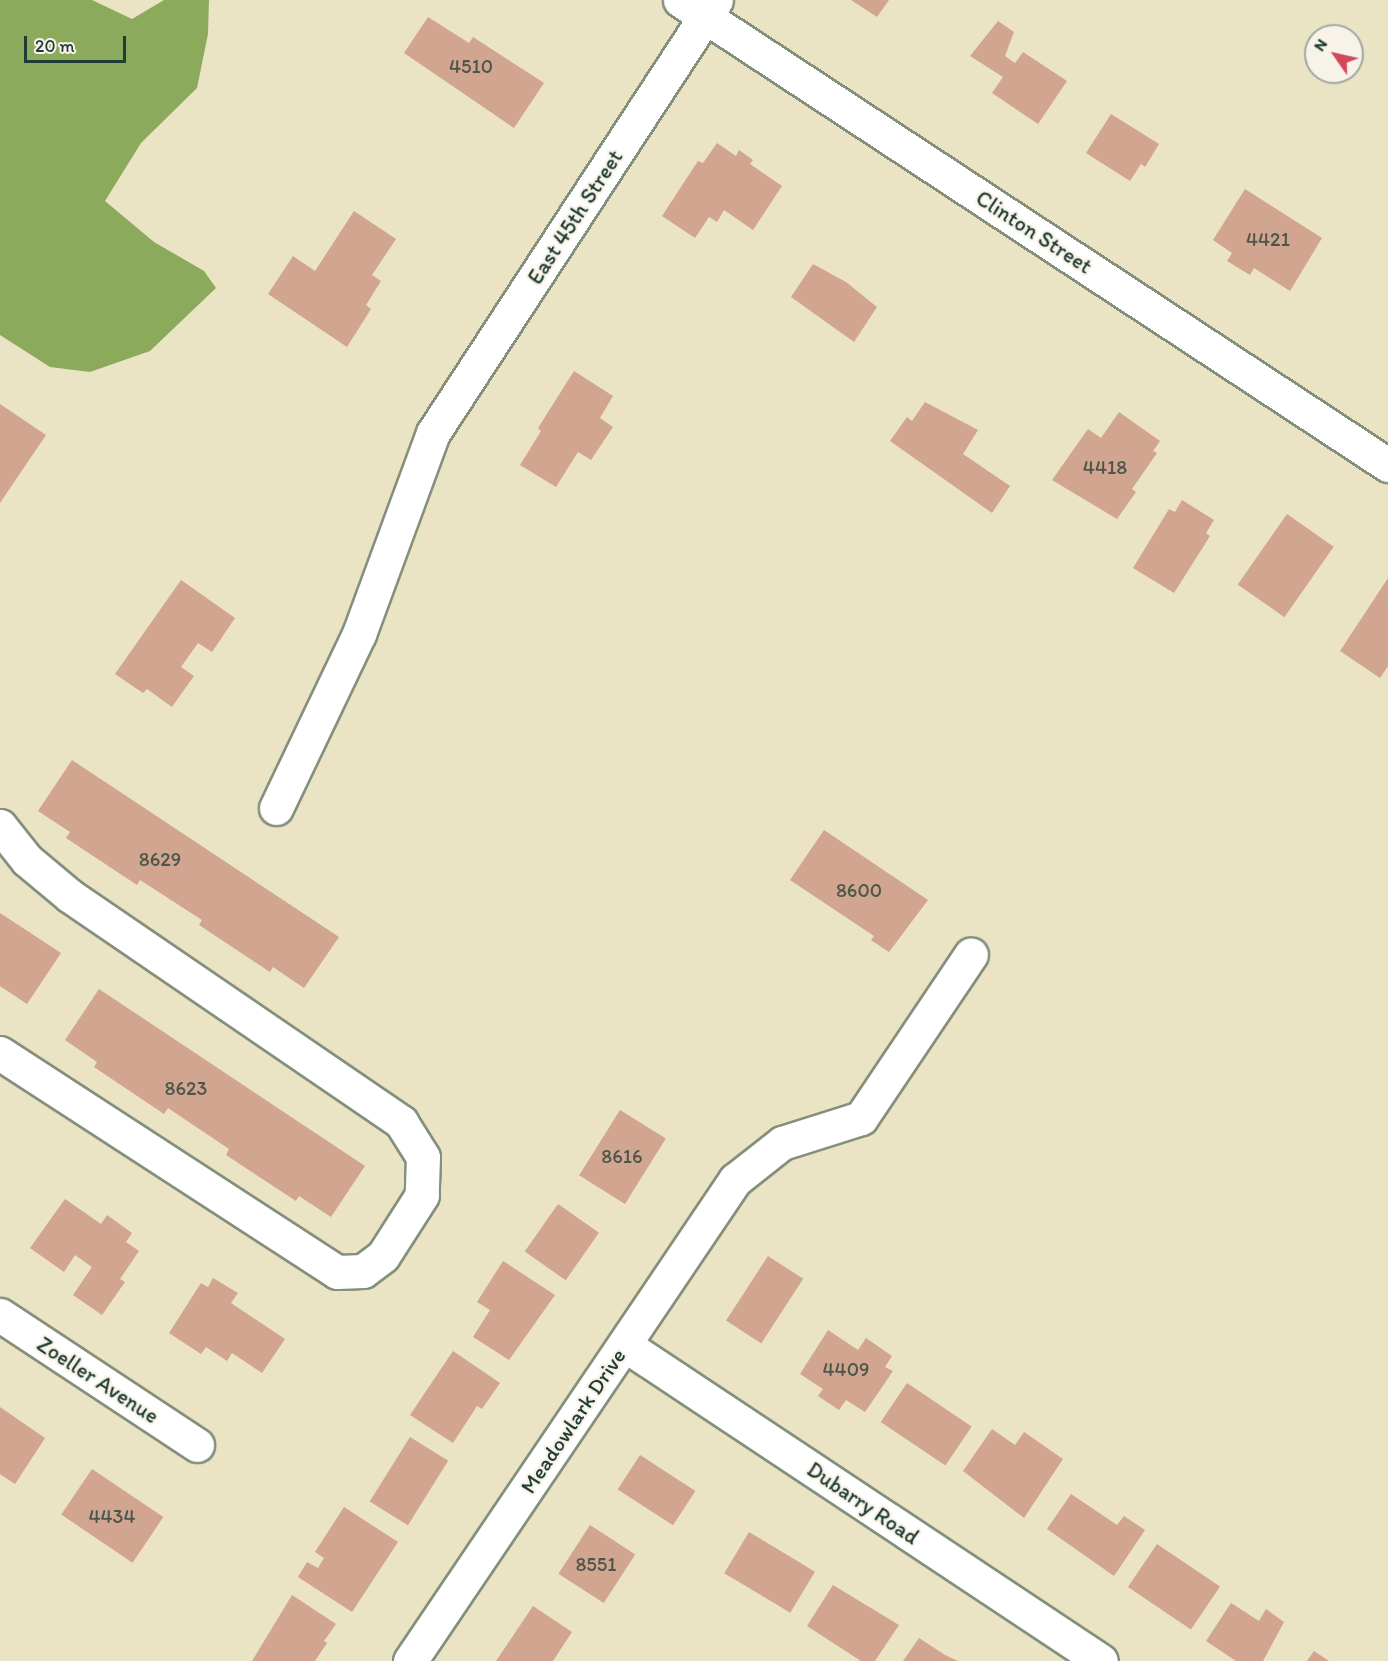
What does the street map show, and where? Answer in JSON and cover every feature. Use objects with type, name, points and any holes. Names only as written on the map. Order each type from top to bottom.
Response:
[{"type":"street","name":"East 45th Street","points":[[276,808],[359,634],[433,433],[700,6]]},
{"type":"street","name":"Clinton Street","points":[[700,6],[1388,465]]},
{"type":"street","points":[[0,826],[27,860],[70,896],[401,1122],[423,1157],[422,1195],[383,1256],[363,1271],[337,1272],[0,1053]]},
{"type":"street","name":"Meadowlark Drive","points":[[410,1661],[735,1180],[782,1143],[861,1118],[971,954]]},
{"type":"street","name":"Zoeller Avenue","points":[[0,1315],[197,1445]]},
{"type":"street","name":"Dubarry Road","points":[[625,1345],[1101,1661]]},
{"type":"green space","points":[[0,0],[92,0],[132,19],[164,0],[209,0],[208,34],[197,88],[141,143],[105,201],[154,242],[204,271],[216,288],[150,351],[90,372],[50,367],[0,335]]},
{"type":"building","points":[[851,0],[889,0],[877,17]]},
{"type":"building","points":[[428,17],[469,43],[473,37],[544,83],[514,128],[404,53]]},
{"type":"building","points":[[998,21],[1014,32],[1005,56],[1015,63],[1023,52],[1067,81],[1038,124],[992,93],[1003,77],[970,56]]},
{"type":"building","points":[[1111,114],[1159,144],[1145,167],[1141,164],[1130,181],[1086,153]]},
{"type":"building","points":[[717,143],[736,156],[739,150],[753,160],[750,164],[782,186],[753,230],[724,210],[717,222],[709,217],[695,238],[662,216],[698,161],[703,163]]},
{"type":"building","points":[[1245,189],[1322,238],[1290,291],[1254,268],[1250,275],[1227,261],[1232,253],[1213,240]]},
{"type":"building","points":[[354,211],[396,239],[372,275],[381,281],[366,305],[371,309],[347,347],[268,294],[293,256],[315,271]]},
{"type":"building","points":[[813,264],[846,282],[877,307],[854,342],[791,297]]},
{"type":"building","points":[[574,371],[613,396],[600,418],[613,427],[591,460],[578,452],[556,487],[520,465],[541,431],[538,428]]},
{"type":"building","points":[[925,402],[978,430],[963,454],[1010,486],[992,513],[890,441],[907,417],[912,421]]},
{"type":"building","points":[[0,404],[46,435],[0,503]]},
{"type":"building","points":[[1119,412],[1160,441],[1153,451],[1157,453],[1132,489],[1136,492],[1117,519],[1052,480],[1088,429],[1101,438]]},
{"type":"building","points":[[1182,500],[1214,520],[1206,533],[1210,536],[1174,593],[1133,568],[1169,509],[1175,512]]},
{"type":"building","points":[[1287,514],[1334,547],[1284,617],[1238,584]]},
{"type":"building","points":[[1388,578],[1388,666],[1380,678],[1340,651]]},
{"type":"building","points":[[181,580],[235,618],[212,652],[198,643],[181,667],[194,676],[172,707],[147,689],[143,693],[115,674]]},
{"type":"building","points":[[72,760],[339,937],[304,988],[273,967],[270,972],[199,925],[202,920],[140,880],[137,885],[66,838],[70,832],[38,811]]},
{"type":"building","points":[[824,830],[928,900],[889,952],[871,940],[874,936],[790,880]]},
{"type":"building","points":[[0,913],[61,953],[27,1004],[0,986]]},
{"type":"building","points":[[99,989],[365,1166],[331,1217],[299,1196],[296,1201],[226,1155],[229,1149],[168,1108],[164,1114],[94,1067],[97,1062],[65,1040]]},
{"type":"building","points":[[620,1110],[666,1139],[625,1204],[579,1175]]},
{"type":"building","points":[[65,1199],[101,1224],[107,1215],[132,1233],[126,1242],[139,1251],[120,1279],[125,1282],[102,1315],[73,1295],[92,1267],[75,1255],[64,1272],[30,1248]]},
{"type":"building","points":[[558,1204],[599,1233],[566,1280],[525,1252]]},
{"type":"building","points":[[768,1256],[803,1279],[761,1343],[726,1321]]},
{"type":"building","points":[[503,1261],[555,1295],[509,1360],[473,1337],[490,1310],[477,1302]]},
{"type":"building","points":[[213,1278],[238,1293],[231,1303],[285,1339],[262,1373],[232,1353],[227,1361],[206,1347],[201,1354],[169,1333],[201,1283],[208,1287]]},
{"type":"building","points":[[828,1330],[858,1350],[866,1338],[892,1356],[885,1367],[893,1371],[865,1412],[846,1400],[839,1410],[818,1396],[823,1389],[800,1374]]},
{"type":"building","points":[[453,1351],[500,1383],[482,1409],[477,1406],[453,1443],[410,1415]]},
{"type":"building","points":[[907,1383],[972,1427],[945,1466],[881,1422]]},
{"type":"building","points":[[0,1407],[45,1438],[15,1484],[0,1474]]},
{"type":"building","points":[[992,1429],[1015,1445],[1024,1432],[1063,1459],[1024,1518],[963,1471]]},
{"type":"building","points":[[410,1437],[448,1461],[408,1525],[370,1501]]},
{"type":"building","points":[[640,1455],[695,1491],[673,1525],[618,1489]]},
{"type":"building","points":[[92,1469],[163,1517],[133,1563],[61,1515]]},
{"type":"building","points":[[1071,1494],[1117,1525],[1124,1516],[1145,1530],[1114,1576],[1047,1529]]},
{"type":"building","points":[[344,1507],[398,1542],[352,1612],[298,1577],[307,1562],[318,1568],[324,1558],[315,1552]]},
{"type":"building","points":[[590,1525],[635,1554],[604,1603],[558,1574]]},
{"type":"building","points":[[749,1532],[815,1572],[790,1613],[724,1573]]},
{"type":"building","points":[[1157,1544],[1220,1586],[1191,1630],[1128,1587]]},
{"type":"building","points":[[833,1585],[899,1625],[875,1661],[861,1661],[807,1626]]},
{"type":"building","points":[[292,1595],[336,1624],[324,1641],[327,1643],[315,1661],[252,1661]]},
{"type":"building","points":[[1231,1603],[1259,1621],[1266,1609],[1284,1622],[1263,1661],[1236,1661],[1206,1641]]},
{"type":"building","points":[[533,1606],[572,1632],[553,1661],[496,1661]]},
{"type":"building","points":[[919,1638],[945,1655],[958,1661],[903,1661]]},
{"type":"building","points":[[1314,1651],[1329,1661],[1307,1661]]}]
